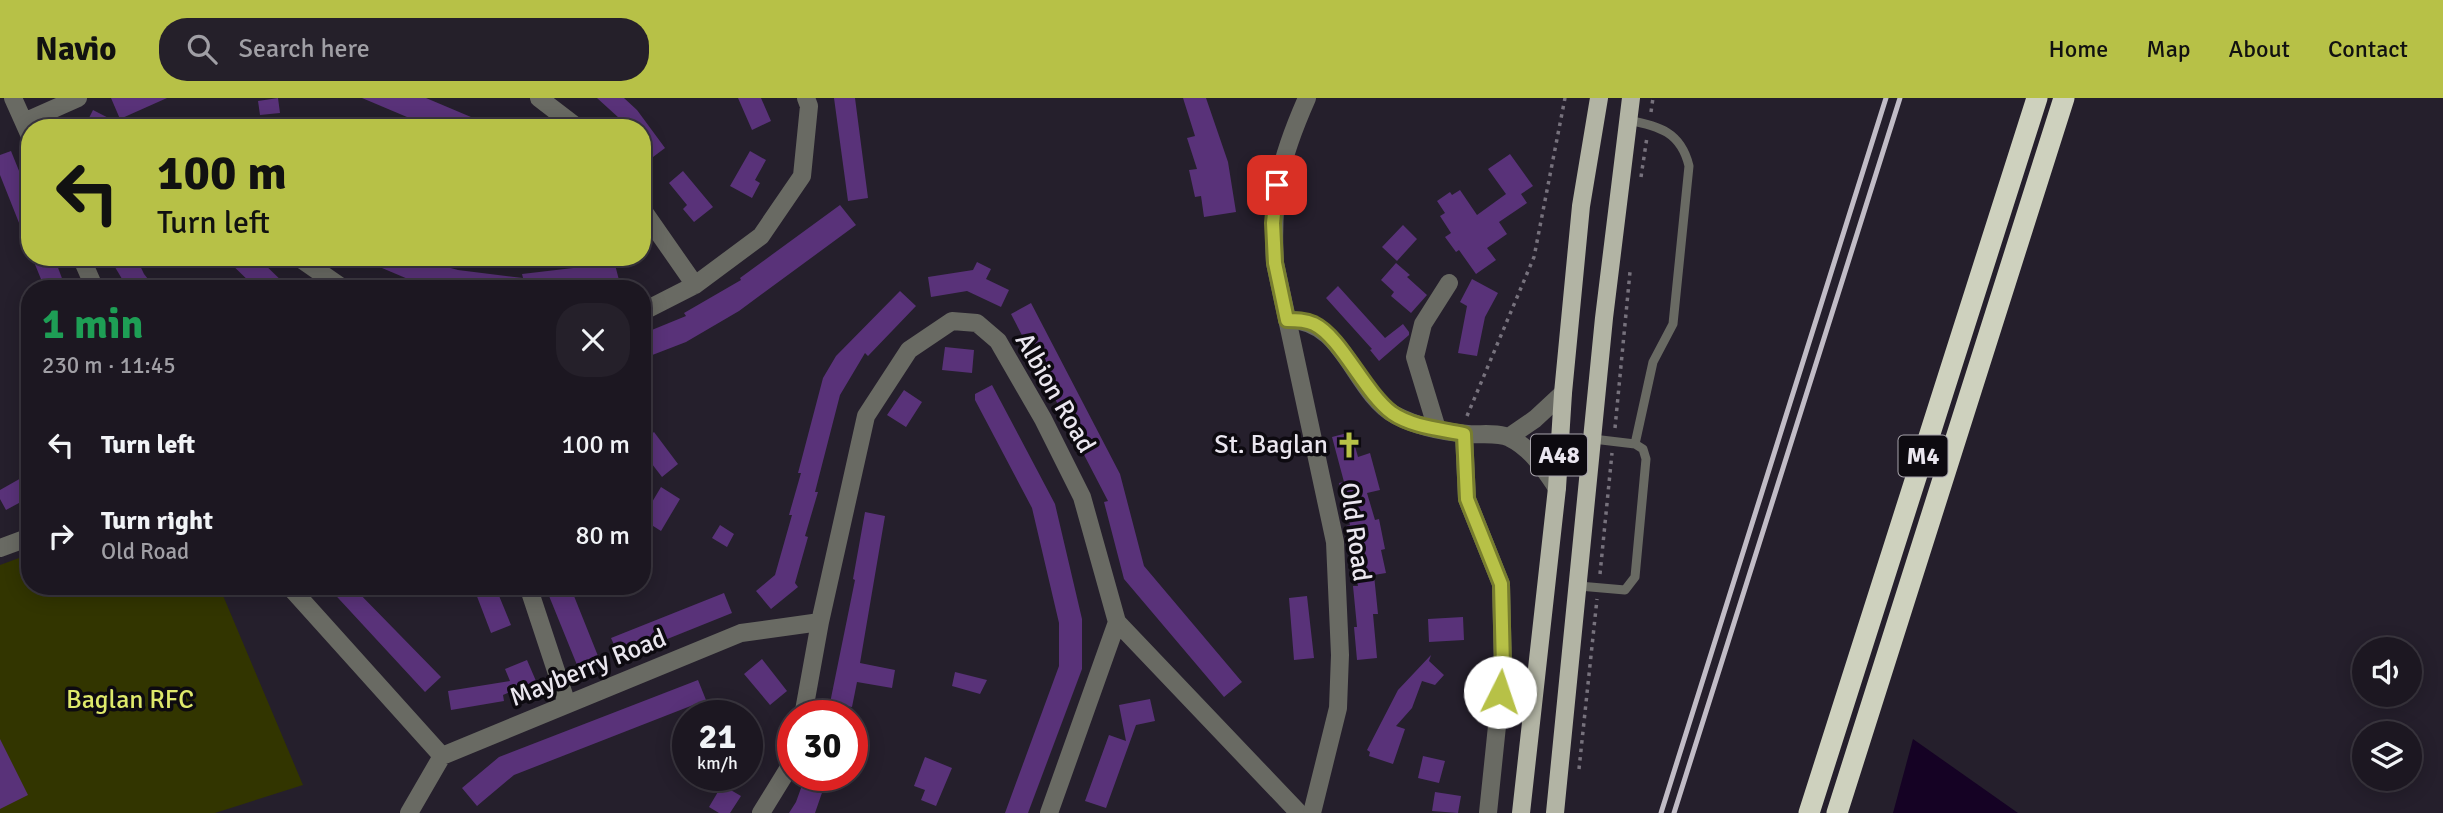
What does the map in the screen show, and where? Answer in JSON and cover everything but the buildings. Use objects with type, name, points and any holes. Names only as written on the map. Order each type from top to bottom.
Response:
[{"type":"highway","name":"M4","points":[[1809,813],[2037,98]]},
{"type":"highway","name":"M4","points":[[1837,813],[2064,98]]},
{"type":"main road","name":"A48","points":[[1521,813],[1557,488],[1581,206],[1600,98]]},
{"type":"main road","name":"A48","points":[[1555,813],[1604,318],[1631,98]]},
{"type":"street","points":[[13,98],[22,119]]},
{"type":"street","points":[[43,119],[78,98]]},
{"type":"street","points":[[539,98],[566,119]]},
{"type":"street","points":[[651,307],[695,285],[761,236],[802,176],[809,106],[806,98]]},
{"type":"street","name":"Old Road","points":[[1307,98],[1289,138],[1277,185],[1273,223],[1275,263],[1335,542],[1340,655],[1338,708],[1312,813]]},
{"type":"street","points":[[651,222],[695,285]]},
{"type":"street","points":[[311,266],[331,280]]},
{"type":"street","points":[[1437,429],[1415,357],[1423,324],[1449,283]]},
{"type":"street","points":[[1287,320],[1315,324],[1332,339],[1376,398],[1393,414],[1437,429],[1509,437],[1539,462],[1557,488]]},
{"type":"street","name":"Albion Road","points":[[806,700],[820,622],[866,416],[909,350],[952,321],[976,323],[998,341],[1043,419],[1082,497],[1117,622]]},
{"type":"street","points":[[1509,437],[1535,419],[1563,393]]},
{"type":"street","points":[[1464,434],[1467,499],[1501,584],[1503,668],[1488,813]]},
{"type":"street","points":[[0,548],[21,540]]},
{"type":"street","points":[[297,595],[442,756],[409,813]]},
{"type":"street","points":[[531,595],[567,704]]},
{"type":"street","name":"Mayberry Road","points":[[442,756],[741,633],[820,622]]},
{"type":"street","points":[[1049,813],[1117,622],[1299,813]]},
{"type":"street","points":[[761,813],[777,787]]},
{"type":"lane","points":[[1628,120],[1665,130],[1677,141],[1689,166],[1673,324],[1653,362],[1636,444]]},
{"type":"lane","points":[[1578,586],[1625,590],[1635,577],[1646,459],[1643,449],[1636,444],[1593,439]]},
{"type":"path","points":[[1464,434],[1465,420],[1534,257],[1565,98]]},
{"type":"green space","name":"Baglan RFC","points":[[21,557],[21,595],[223,595],[303,785],[215,813],[0,813],[0,565]]},
{"type":"shaded area","points":[[1913,739],[2018,813],[1893,813]]},
{"type":"railway","points":[[1661,813],[1886,98]]},
{"type":"railway","points":[[1674,813],[1900,98]]},
{"type":"place","name":"St. Baglan","points":[[1349,445]]},
{"type":"route","points":[[1277,185],[1273,223],[1275,263],[1287,320],[1315,324],[1332,339],[1376,398],[1393,414],[1414,423],[1464,434],[1467,499],[1501,584],[1503,668],[1500,692]]}]
